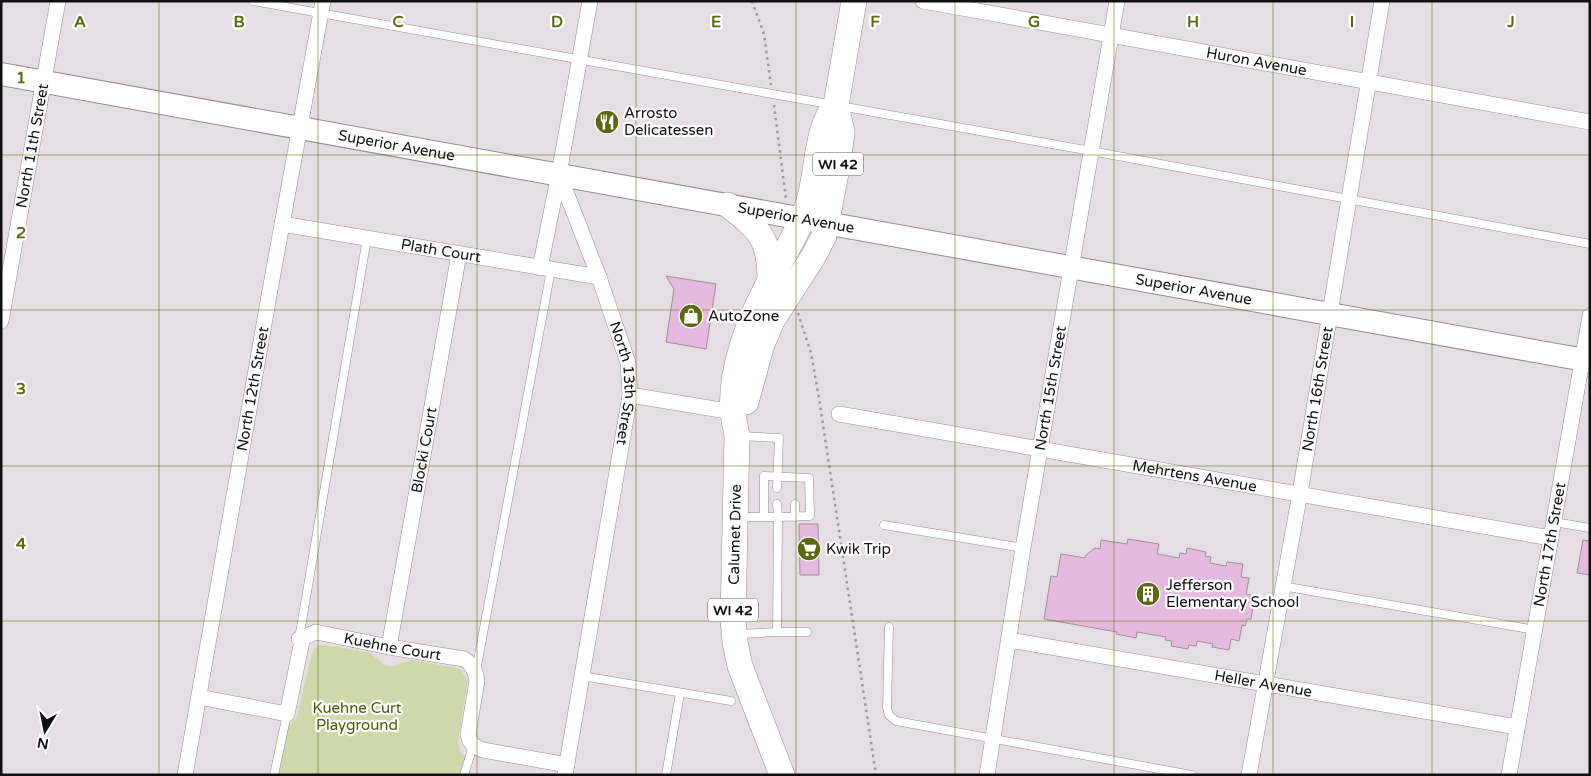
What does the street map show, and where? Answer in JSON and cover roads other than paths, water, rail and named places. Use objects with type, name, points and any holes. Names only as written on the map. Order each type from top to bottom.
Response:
[{"type":"main road","name":"WI 42","points":[[735,424],[762,344],[773,319],[813,257],[824,236],[842,132],[836,105],[854,1]]},
{"type":"main road","name":"WI 42","points":[[735,424],[737,362],[793,217],[813,186],[821,138],[831,110],[836,105]]},
{"type":"main road","points":[[728,205],[761,234],[768,254],[770,280]]},
{"type":"main road","name":"Calumet Drive","points":[[735,424],[734,634],[740,666],[782,775]]},
{"type":"street","name":"North 11th Street","points":[[1,320],[58,1]]},
{"type":"street","points":[[546,269],[559,174],[590,1]]},
{"type":"street","name":"Huron Avenue","points":[[923,1],[1590,122]]},
{"type":"street","name":"North 15th Street","points":[[987,775],[1023,548],[1117,1]]},
{"type":"street","name":"North 16th Street","points":[[1249,775],[1300,493],[1382,1]]},
{"type":"street","name":"North 12th Street","points":[[185,775],[322,7]]},
{"type":"street","name":"Superior Avenue","points":[[1,74],[1586,360]]},
{"type":"street","name":"North 13th Street","points":[[559,174],[599,277],[628,363],[630,395],[566,770]]},
{"type":"street","name":"Plath Court","points":[[282,224],[599,277]]},
{"type":"street","name":"Blocki Court","points":[[389,647],[459,254]]},
{"type":"street","name":"North 17th Street","points":[[1509,775],[1551,538],[1586,360],[1590,316]]},
{"type":"street","points":[[630,395],[735,424]]},
{"type":"street","name":"Mehrtens Avenue","points":[[839,414],[1551,538]]},
{"type":"street","name":"Kuehne Court","points":[[299,639],[316,632],[389,647],[464,659],[476,673]]},
{"type":"street","points":[[199,697],[287,714],[302,641],[299,639]]},
{"type":"street","name":"Heller Avenue","points":[[1009,640],[1518,728]]},
{"type":"street","points":[[476,673],[477,681],[468,734],[470,742],[483,750],[566,770]]},
{"type":"lane","points":[[252,1],[322,7],[579,60],[1091,151],[1590,244]]},
{"type":"lane","points":[[299,639],[367,238]]},
{"type":"lane","points":[[476,673],[546,269]]},
{"type":"lane","points":[[735,424],[779,438],[777,488]]},
{"type":"lane","points":[[735,518],[810,516],[808,478],[764,476],[764,516]]},
{"type":"lane","points":[[795,478],[795,488]]},
{"type":"lane","points":[[777,504],[777,632]]},
{"type":"lane","points":[[795,504],[795,516]]},
{"type":"lane","points":[[1554,522],[1590,528]]},
{"type":"lane","points":[[884,524],[1023,548]]},
{"type":"lane","points":[[1282,586],[1535,630]]},
{"type":"lane","points":[[889,627],[887,697],[888,713],[892,719],[902,723],[1192,775]]},
{"type":"lane","points":[[734,634],[807,632]]},
{"type":"lane","points":[[582,676],[731,701]]},
{"type":"lane","points":[[666,775],[680,693]]},
{"type":"lane","points":[[274,775],[287,714]]},
{"type":"lane","points":[[464,775],[474,746]]},
{"type":"place","name":"Arrosto Delicatessen","points":[[607,122]]},
{"type":"place","name":"AutoZone","points":[[691,316]]},
{"type":"place","name":"Kwik Trip","points":[[809,549]]},
{"type":"place","name":"Jefferson Elementary School","points":[[1148,594]]},
{"type":"park label","name":"Kuehne Curt Playground","points":[[357,716]]}]
